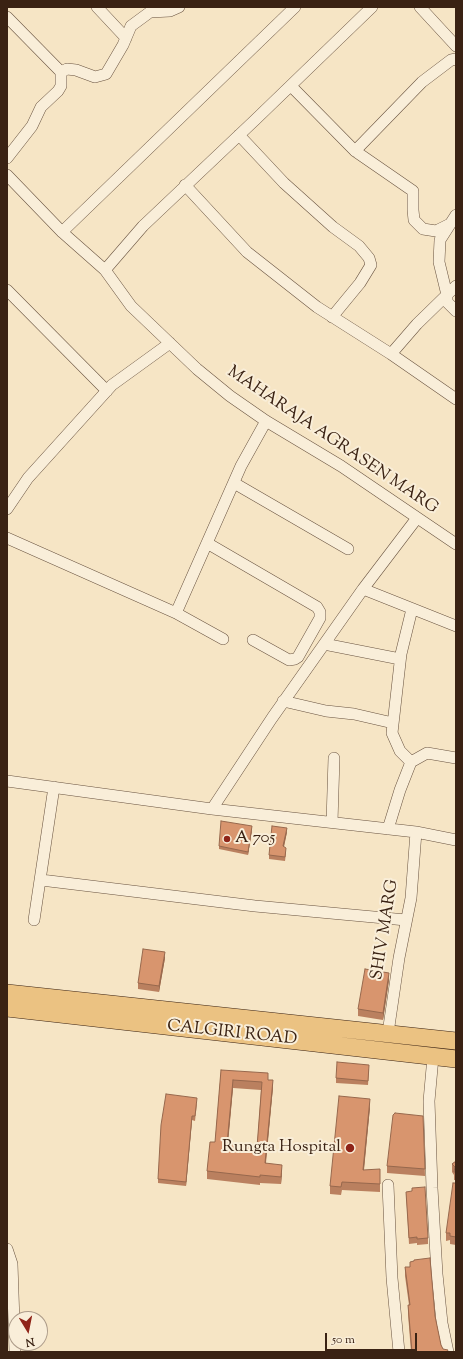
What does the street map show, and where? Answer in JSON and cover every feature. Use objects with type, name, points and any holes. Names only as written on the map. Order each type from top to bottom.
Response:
[{"type":"main road","name":"CALGIRI ROAD","points":[[7,993],[456,1041]]},
{"type":"main road","name":"CALGIRI ROAD","points":[[7,1008],[456,1060]]},
{"type":"street","points":[[96,7],[126,38]]},
{"type":"street","points":[[61,72],[67,69],[76,70],[95,77],[106,74],[131,26],[150,12],[170,11],[179,7]]},
{"type":"street","points":[[62,232],[295,7]]},
{"type":"street","points":[[105,270],[142,226],[239,136],[372,7]]},
{"type":"street","points":[[420,7],[456,46]]},
{"type":"street","points":[[7,17],[61,72],[61,86],[58,92],[41,107],[32,126],[7,158]]},
{"type":"street","points":[[355,151],[422,82],[451,60],[456,59]]},
{"type":"street","points":[[291,86],[355,151],[413,191],[412,210],[414,220],[423,229],[436,231],[453,219]]},
{"type":"street","points":[[239,136],[284,183],[333,227],[360,246],[369,258],[371,265],[360,283],[332,317]]},
{"type":"street","name":"MAHARAJA AGRASEN MARG","points":[[7,175],[62,232],[105,270],[131,306],[197,369],[230,396],[266,421],[334,462],[456,544]]},
{"type":"street","points":[[185,185],[247,252],[317,307],[391,354],[456,399]]},
{"type":"street","points":[[453,219],[440,240],[439,262],[447,295],[447,302],[456,311]]},
{"type":"street","points":[[391,354],[417,324],[456,286]]},
{"type":"street","points":[[7,290],[107,391]]},
{"type":"street","points":[[7,509],[28,478],[112,385],[170,342]]},
{"type":"street","points":[[176,613],[241,466],[266,421]]},
{"type":"street","points":[[234,483],[348,549]]},
{"type":"street","points":[[212,809],[283,701],[363,589],[417,518]]},
{"type":"street","points":[[7,538],[176,613],[223,639]]},
{"type":"street","points":[[207,543],[317,607],[320,612],[320,618],[298,657],[294,659],[290,660],[253,640]]},
{"type":"street","points":[[363,589],[456,626]]},
{"type":"street","points":[[411,762],[400,751],[392,733],[400,659],[412,609]]},
{"type":"street","points":[[324,644],[400,659]]},
{"type":"street","points":[[283,701],[326,711],[354,714],[393,723]]},
{"type":"street","points":[[388,829],[400,790],[411,762],[426,753],[456,758]]},
{"type":"street","points":[[332,822],[334,758]]},
{"type":"street","points":[[7,781],[212,809],[416,832],[456,840]]},
{"type":"street","points":[[34,920],[54,787]]},
{"type":"street","name":"SHIV MARG","points":[[388,1033],[406,920],[411,898],[416,832]]},
{"type":"street","points":[[41,880],[255,906],[406,920]]},
{"type":"street","points":[[433,1057],[429,1101],[432,1188],[437,1274],[442,1323],[448,1352]]},
{"type":"street","points":[[388,1185],[392,1278],[399,1352]]},
{"type":"street","points":[[7,1249],[12,1264],[15,1352]]},
{"type":"building","points":[[221,821],[252,826],[248,852],[219,846]]},
{"type":"building","points":[[272,826],[287,828],[283,846],[286,848],[285,857],[269,855]]},
{"type":"building","points":[[143,949],[165,952],[159,986],[138,983]]},
{"type":"building","points":[[365,969],[389,973],[383,1013],[358,1009]]},
{"type":"building","points":[[337,1062],[369,1065],[368,1081],[336,1078]]},
{"type":"building","points":[[221,1070],[268,1073],[268,1080],[273,1080],[265,1163],[282,1165],[281,1177],[260,1175],[260,1177],[207,1171],[210,1142],[215,1142]],"holes":[[[233,1080],[262,1082],[257,1147],[227,1144]]]},
{"type":"building","points":[[166,1094],[197,1098],[195,1116],[192,1116],[186,1182],[158,1179],[161,1125]]},
{"type":"building","name":"Rungta Hospital","points":[[339,1096],[370,1099],[363,1170],[380,1169],[380,1184],[342,1182],[341,1187],[330,1186]]},
{"type":"building","points":[[395,1113],[423,1116],[425,1169],[387,1166],[393,1115]]},
{"type":"building","points":[[456,1161],[456,1172],[454,1172],[455,1167],[452,1164]]},
{"type":"building","points":[[453,1183],[456,1183],[456,1237],[450,1236],[450,1233],[446,1233]]},
{"type":"building","points":[[425,1187],[428,1238],[409,1238],[406,1192],[412,1191],[412,1188]]},
{"type":"building","points":[[430,1258],[435,1316],[441,1345],[443,1349],[448,1350],[447,1352],[412,1352],[408,1305],[410,1305],[405,1267],[410,1267],[410,1262],[414,1260]]},
{"type":"place","name":"A 705","points":[[227,839]]},
{"type":"place","name":"Rungta Hospital","points":[[350,1148]]}]
